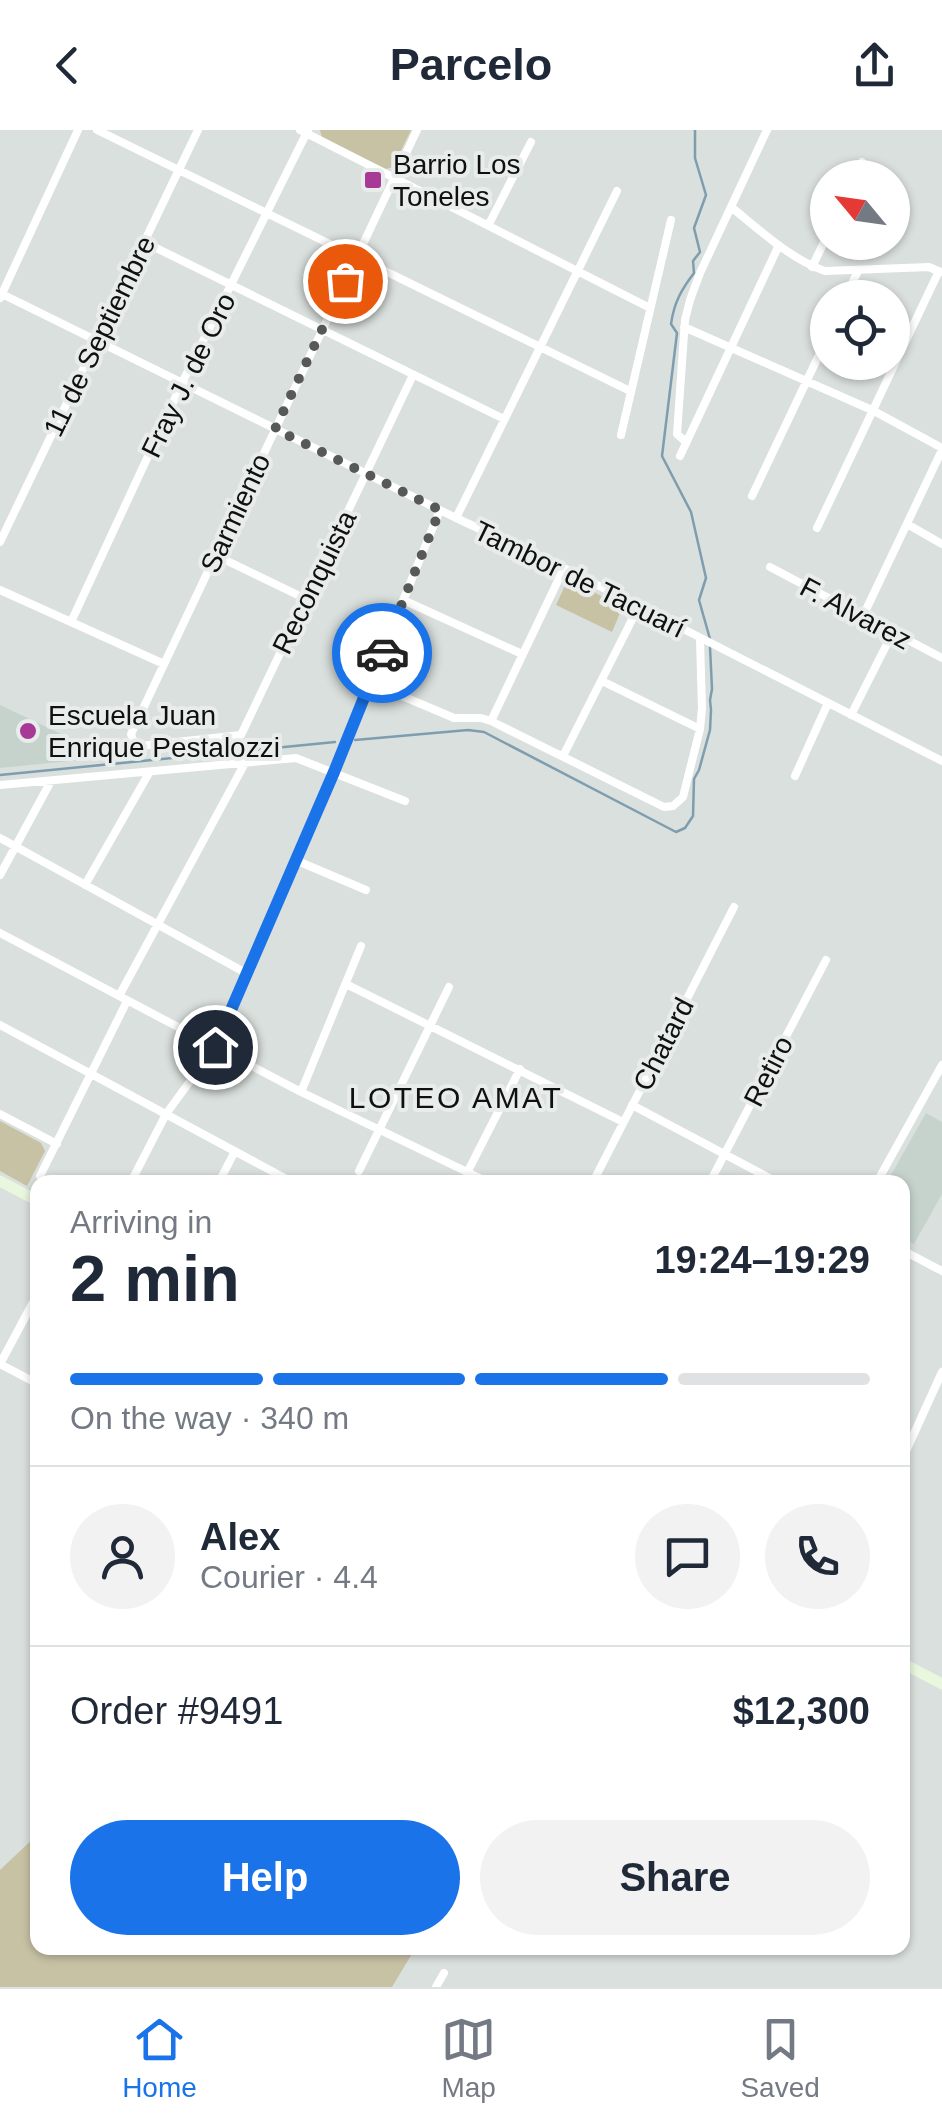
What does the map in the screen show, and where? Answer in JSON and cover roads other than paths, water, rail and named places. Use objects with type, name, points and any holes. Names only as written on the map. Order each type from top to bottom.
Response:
[{"type":"street","points":[[1,296],[78,130]]},
{"type":"street","points":[[97,130],[630,391]]},
{"type":"street","name":"11 de Septiembre","points":[[0,542],[198,130]]},
{"type":"street","name":"Sarmiento","points":[[131,734],[417,130]]},
{"type":"street","points":[[686,442],[677,434],[684,327],[690,300],[767,130]]},
{"type":"street","points":[[305,131],[650,308]]},
{"type":"street","name":"Fray J. de Oro","points":[[72,622],[182,383],[305,131]]},
{"type":"street","points":[[489,224],[531,142]]},
{"type":"street","points":[[456,518],[618,191]]},
{"type":"street","points":[[731,207],[779,245],[825,271],[929,267],[941,272],[817,528]]},
{"type":"street","points":[[621,435],[671,220]]},
{"type":"street","points":[[144,242],[504,419]]},
{"type":"street","points":[[680,456],[779,245]]},
{"type":"street","points":[[812,266],[815,260]]},
{"type":"street","points":[[0,262],[14,268]]},
{"type":"street","points":[[853,280],[858,270]]},
{"type":"street","name":"Tambor de Tacuarí","points":[[1,296],[564,568],[942,761]]},
{"type":"street","points":[[684,327],[874,411],[942,449],[862,616]]},
{"type":"street","points":[[752,496],[810,374]]},
{"type":"street","name":"Reconquista","points":[[131,734],[140,746],[241,735],[413,375]]},
{"type":"street","points":[[136,1175],[166,1114],[215,1047],[334,772],[440,510]]},
{"type":"street","points":[[906,524],[942,544]]},
{"type":"street","points":[[216,554],[306,600]]},
{"type":"street","name":"F. Alvarez","points":[[770,567],[942,658]]},
{"type":"street","points":[[491,721],[564,568]]},
{"type":"street","points":[[0,590],[164,664]]},
{"type":"street","points":[[403,600],[522,654]]},
{"type":"street","points":[[564,756],[638,608]]},
{"type":"street","points":[[851,715],[893,632]]},
{"type":"street","points":[[369,682],[444,714],[491,721],[664,807],[674,806],[683,797],[700,729],[703,640]]},
{"type":"street","points":[[602,681],[700,729]]},
{"type":"street","points":[[795,776],[828,703]]},
{"type":"street","points":[[0,786],[296,758],[405,801]]},
{"type":"street","points":[[41,1175],[92,1074],[158,925],[246,764]]},
{"type":"street","points":[[85,885],[150,773]]},
{"type":"street","points":[[0,875],[51,781]]},
{"type":"street","points":[[0,838],[246,974]]},
{"type":"street","points":[[295,860],[366,890]]},
{"type":"street","name":"Chatard","points":[[596,1175],[734,907]]},
{"type":"street","points":[[0,934],[301,1092],[472,1175]]},
{"type":"street","points":[[301,1092],[361,946]]},
{"type":"street","name":"Retiro","points":[[714,1175],[826,960]]},
{"type":"street","points":[[346,984],[623,1122]]},
{"type":"street","points":[[359,1171],[449,987]]},
{"type":"street","points":[[0,1025],[279,1175]]},
{"type":"street","points":[[468,1173],[520,1069]]},
{"type":"street","points":[[881,1175],[940,1071]]},
{"type":"street","points":[[632,1104],[764,1175]]},
{"type":"street","points":[[0,1114],[57,1144]]},
{"type":"street","points":[[223,1175],[235,1151]]},
{"type":"street","points":[[1,1184],[30,1197]]},
{"type":"street","points":[[910,1254],[942,1271]]},
{"type":"street","points":[[30,1308],[0,1364],[30,1380]]},
{"type":"street","points":[[910,1442],[942,1372]]},
{"type":"street","points":[[910,1667],[942,1684]]},
{"type":"street","points":[[436,1987],[444,1973]]},
{"type":"waterway","points":[[695,130],[695,158],[706,195],[694,228],[700,252],[693,261],[694,273],[679,297],[671,324],[677,333],[662,456],[691,512],[706,578],[699,600],[710,639]]},
{"type":"waterway","points":[[355,740],[484,732],[676,832],[685,828],[693,816],[694,779],[710,730],[710,647]]},
{"type":"waterway","points":[[0,775],[335,742]]},
{"type":"place","name":"Barrio Los Toneles","points":[[373,180]]},
{"type":"place","name":"Escuela Juan Enrique Pestalozzi","points":[[28,731]]},
{"type":"district","name":"LOTEO AMAT","points":[[456,1098]]}]
